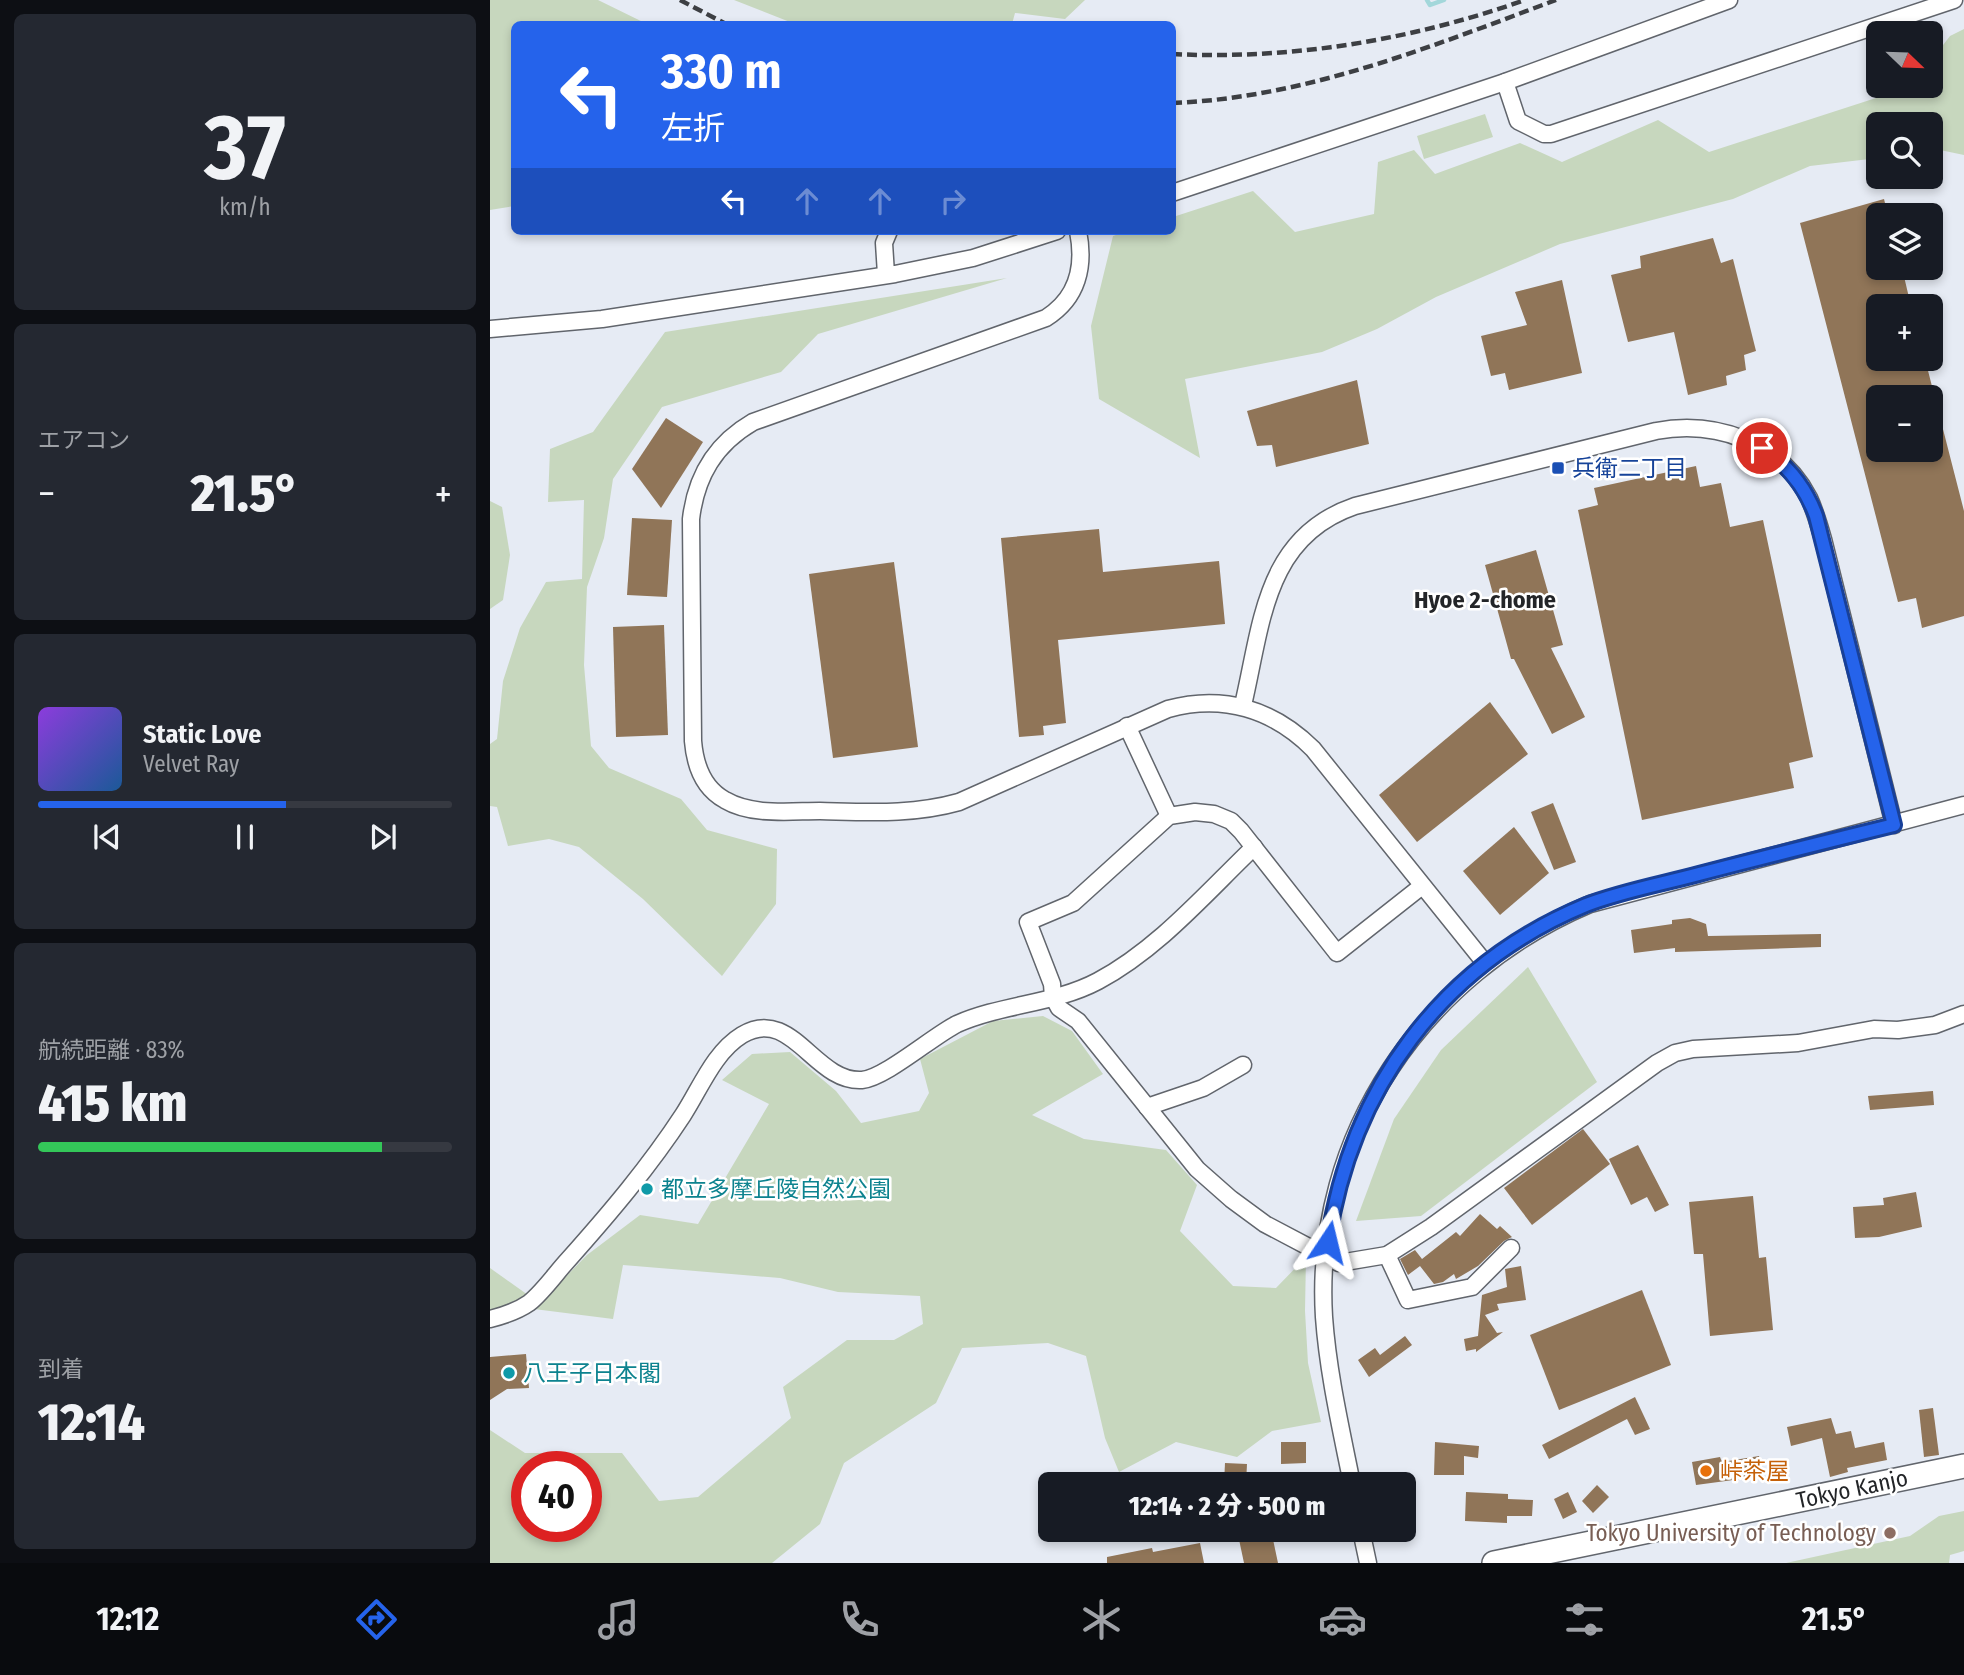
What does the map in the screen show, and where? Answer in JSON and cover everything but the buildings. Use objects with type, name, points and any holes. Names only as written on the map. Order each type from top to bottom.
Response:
[{"type":"highway","name":"Tokyo Kanjo","points":[[1494,1563],[1964,1466]]},
{"type":"street","points":[[1176,192],[1505,82],[1729,0]]},
{"type":"street","points":[[1505,82],[1518,121],[1544,134],[1551,134],[1954,0]]},
{"type":"street","points":[[886,274],[884,243],[887,235]]},
{"type":"street","points":[[490,329],[602,319],[886,274],[973,258],[1045,235]]},
{"type":"street","points":[[1079,235],[1082,249],[1079,275],[1067,299],[1046,318],[753,422],[732,436],[714,454],[695,493],[691,519],[694,755],[701,776],[717,795],[746,808],[899,813],[959,802],[1127,726],[1182,705],[1243,705],[1290,729],[1313,748],[1485,963]]},
{"type":"street","points":[[1243,705],[1277,572],[1295,544],[1320,521],[1355,506],[1656,430],[1675,427],[1711,429],[1745,439],[1778,458],[1810,500],[1823,539],[1894,825]]},
{"type":"street","points":[[1127,726],[1169,816]]},
{"type":"street","points":[[1350,1472],[1328,1360],[1324,1316],[1325,1258],[1345,1161],[1380,1083],[1431,1014],[1485,963],[1538,928],[1590,904],[1894,825],[1964,804]]},
{"type":"street","points":[[1422,886],[1337,954],[1231,821],[1214,814],[1195,812],[1169,816],[1073,903],[1028,922],[1059,1008],[1078,1021],[1197,1169],[1265,1224],[1339,1264],[1387,1255],[1431,1227],[1657,1063],[1675,1053],[1693,1049],[1798,1043],[1874,1029],[1898,1030],[1935,1025],[1964,1014]]},
{"type":"street","points":[[490,1319],[529,1303],[604,1219],[664,1142],[715,1063],[741,1036],[755,1029],[770,1027],[781,1031],[839,1074],[861,1080],[877,1075],[926,1042],[964,1021],[1097,982],[1143,953],[1254,847]]},
{"type":"street","points":[[1147,1107],[1203,1088],[1243,1065]]},
{"type":"street","points":[[1387,1255],[1408,1300],[1472,1287],[1511,1248]]},
{"type":"street","points":[[1364,1542],[1368,1563]]},
{"type":"green space","points":[[490,0],[598,0],[641,21],[511,21],[511,206],[490,210]]},
{"type":"green space","points":[[734,0],[1085,0],[1065,19],[1015,13],[1013,21],[787,21]]},
{"type":"green space","points":[[1964,29],[1964,155],[1943,151],[1943,112],[1866,112],[1866,159],[1810,166],[1733,199],[1560,244],[1436,297],[1377,329],[1322,352],[1185,379],[1200,458],[1099,399],[1091,326],[1113,236],[1176,235],[1176,216],[1253,191],[1295,232],[1374,214],[1378,162],[1414,150],[1435,174],[1520,143],[1562,162],[1658,120],[1709,152],[1876,98],[1943,98],[1943,45],[1950,36]]},
{"type":"green space","points":[[1485,114],[1493,137],[1424,159],[1417,136]]},
{"type":"green space","points":[[1007,278],[818,334],[781,372],[662,407],[613,479],[604,538],[587,587],[584,665],[591,746],[609,768],[681,799],[707,830],[777,849],[776,904],[722,976],[643,899],[579,847],[549,839],[508,846],[497,807],[490,806],[490,744],[497,739],[503,681],[520,628],[546,582],[582,579],[584,500],[548,502],[550,449],[593,432],[665,332]]},
{"type":"green space","points":[[490,501],[502,507],[510,555],[503,600],[490,609]]},
{"type":"green space","points":[[1528,967],[1597,1082],[1421,1216],[1356,1221],[1394,1119],[1441,1050]]},
{"type":"green space","points":[[1043,1016],[1072,1031],[1103,1074],[1032,1115],[1084,1139],[1166,1150],[1197,1185],[1180,1231],[1233,1286],[1276,1288],[1306,1257],[1308,1363],[1321,1422],[1272,1431],[1237,1457],[1176,1442],[1119,1472],[1105,1438],[1086,1356],[1048,1343],[962,1348],[936,1403],[844,1463],[820,1524],[772,1563],[490,1563],[490,1430],[522,1451],[511,1451],[511,1542],[602,1542],[602,1453],[622,1453],[659,1501],[698,1497],[791,1418],[783,1387],[847,1340],[894,1340],[923,1324],[920,1296],[838,1292],[780,1278],[623,1265],[613,1319],[534,1309],[587,1255],[640,1215],[698,1224],[769,1104],[722,1080],[752,1054],[790,1052],[836,1091],[861,1123],[919,1111],[929,1093],[920,1059],[993,1021]]},
{"type":"green space","points":[[490,1268],[528,1295],[490,1312]]},
{"type":"green space","points":[[1964,1511],[1964,1551],[1950,1555],[1949,1563],[1786,1563],[1910,1536],[1939,1516]]},
{"type":"waterway","points":[[1427,0],[1430,5],[1444,0]]},
{"type":"railway","points":[[680,0],[720,21]]},
{"type":"railway","points":[[1176,54],[1262,54],[1351,44],[1439,26],[1525,0]]},
{"type":"railway","points":[[1176,103],[1222,99],[1320,80],[1463,35],[1556,0]]},
{"type":"place","name":"兵衛二丁目","points":[[1558,468]]},
{"type":"place","name":"都立多摩丘陵自然公園","points":[[647,1189]]},
{"type":"place","name":"八王子日本閣","points":[[509,1373]]},
{"type":"place","name":"峠茶屋","points":[[1706,1471]]},
{"type":"place","name":"Tokyo University of Technology","points":[[1890,1533]]},
{"type":"district","name":"Hyoe 2-chome","points":[[1485,600]]},
{"type":"route","points":[[1328,1242],[1345,1161],[1380,1083],[1431,1014],[1485,963],[1538,928],[1590,904],[1894,825],[1816,516],[1810,500],[1791,472],[1778,458],[1762,448]]}]
